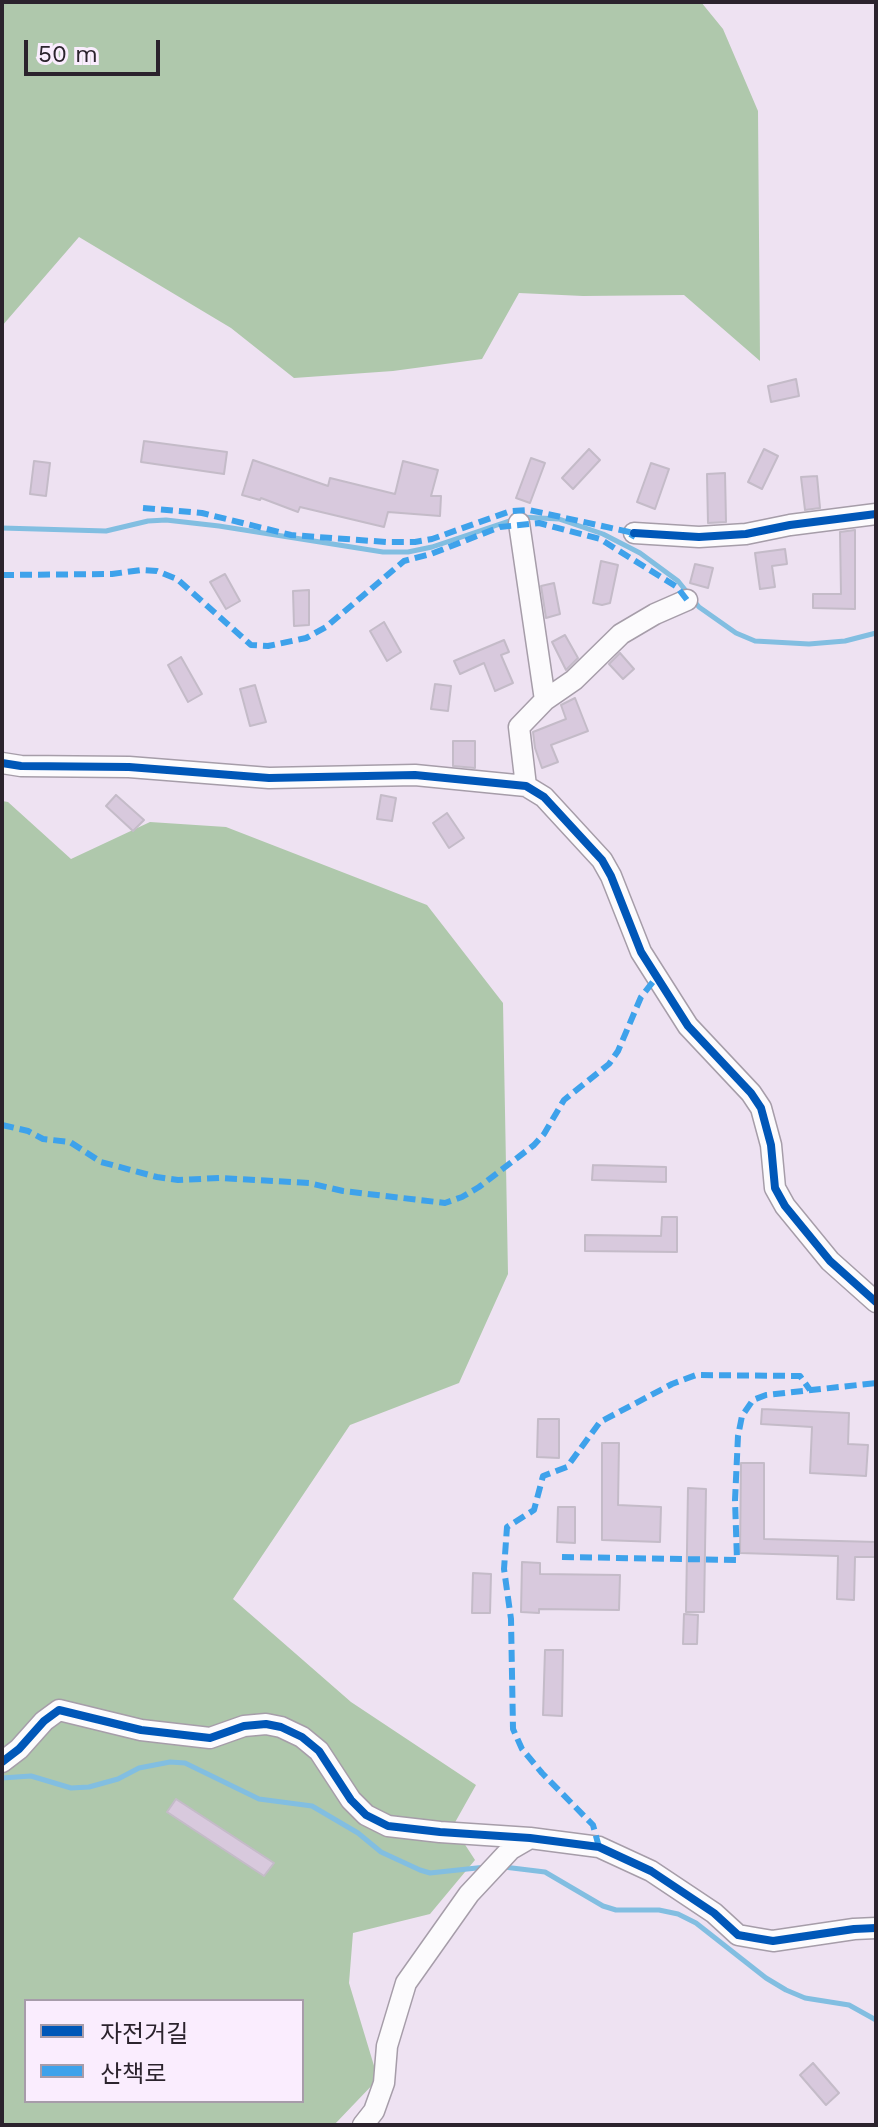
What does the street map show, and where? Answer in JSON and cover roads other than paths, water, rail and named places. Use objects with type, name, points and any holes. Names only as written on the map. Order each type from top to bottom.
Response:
[{"type":"street","points":[[634,533],[699,537],[746,534],[876,514]]},
{"type":"street","points":[[519,523],[545,700]]},
{"type":"street","points":[[526,786],[519,727],[545,700],[574,680],[621,634],[687,600]]},
{"type":"street","points":[[2,763],[21,766],[129,767],[269,778],[415,775],[526,786],[544,797],[602,860],[641,952],[688,1026],[739,1079],[761,1108],[771,1145],[775,1188],[785,1206],[830,1261],[876,1302]]},
{"type":"street","points":[[2,1762],[59,1710],[141,1730],[210,1738],[244,1726],[266,1724],[302,1737],[319,1751],[351,1800],[366,1815],[388,1826],[599,1847],[628,1859],[707,1908],[738,1935],[773,1941],[876,1928]]},
{"type":"street","points":[[363,2125],[374,2111],[384,2083],[387,2046],[406,1983],[477,1885],[511,1849],[530,1838]]},
{"type":"waterway","points":[[2,528],[106,531],[166,520],[383,552],[408,552],[521,517],[559,519],[603,534],[640,553],[678,581],[699,607],[736,633],[755,641],[809,644],[845,641],[876,633]]},
{"type":"waterway","points":[[2,1778],[31,1776],[71,1788],[89,1787],[118,1779],[139,1768],[170,1762],[185,1763],[259,1799],[312,1806],[358,1833],[381,1852],[420,1870],[430,1873],[486,1867]]},
{"type":"waterway","points":[[504,1867],[545,1872],[603,1906],[616,1910],[659,1910],[678,1914],[696,1923],[786,1990],[805,1998],[849,2005],[876,2020]]}]
